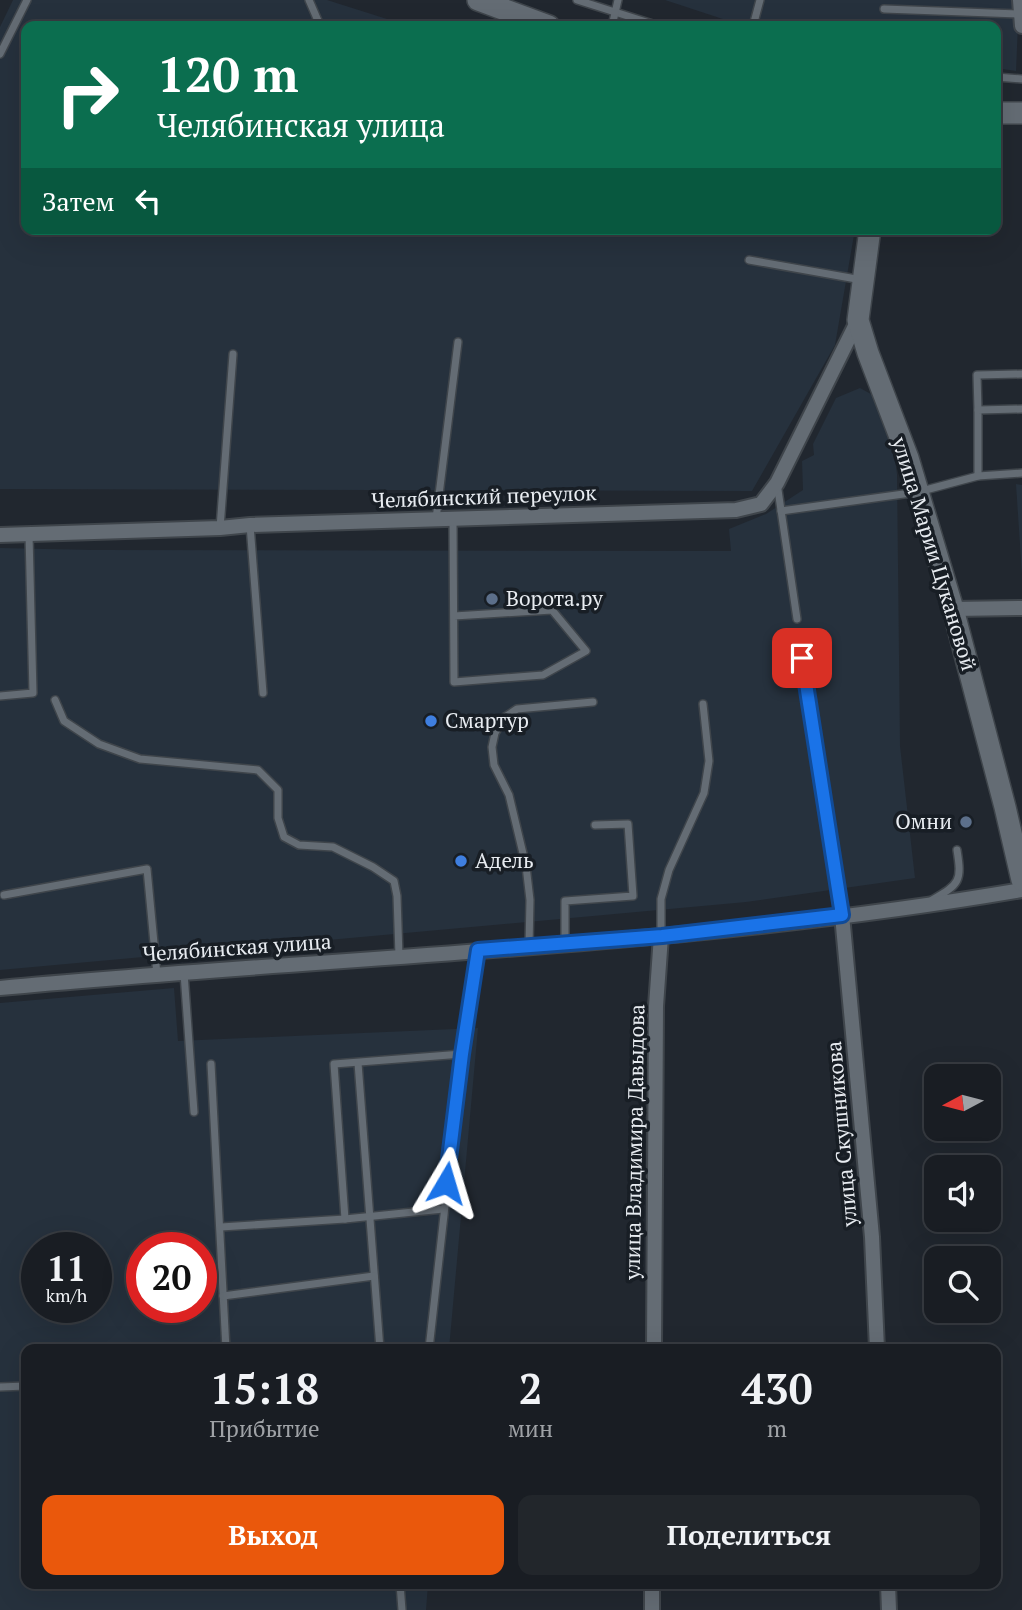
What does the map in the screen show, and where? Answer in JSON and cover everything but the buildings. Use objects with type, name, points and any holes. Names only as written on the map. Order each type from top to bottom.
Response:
[{"type":"street","points":[[478,0],[535,21]]},
{"type":"street","points":[[1020,0],[1022,26]]},
{"type":"street","points":[[1001,113],[1022,114]]},
{"type":"street","name":"улица Марии Цукановой","points":[[869,235],[858,320],[918,492],[1014,806],[1022,880]]},
{"type":"street","name":"Челябинский переулок","points":[[0,535],[220,528],[250,524],[736,510],[761,504],[777,483],[858,320]]},
{"type":"street","points":[[953,609],[1022,608]]},
{"type":"street","name":"Челябинская улица","points":[[0,988],[662,936],[1022,890]]},
{"type":"street","name":"улица Скушникова","points":[[842,915],[872,1237],[877,1344]]},
{"type":"street","name":"улица Владимира Давыдова","points":[[654,1344],[656,1006],[662,936]]},
{"type":"street","points":[[652,1589],[652,1610]]},
{"type":"street","points":[[888,1589],[889,1610]]},
{"type":"lane","points":[[0,54],[27,0]]},
{"type":"lane","points":[[309,0],[318,21]]},
{"type":"lane","points":[[578,0],[642,21]]},
{"type":"lane","points":[[613,21],[618,0]]},
{"type":"lane","points":[[754,21],[760,0]]},
{"type":"lane","points":[[884,9],[1021,14]]},
{"type":"lane","points":[[1001,77],[1022,79]]},
{"type":"lane","points":[[749,260],[863,280]]},
{"type":"lane","points":[[436,519],[457,342]]},
{"type":"lane","points":[[220,528],[233,354]]},
{"type":"lane","points":[[978,476],[977,375],[1022,374]]},
{"type":"lane","points":[[978,410],[1022,409]]},
{"type":"lane","points":[[781,511],[918,492],[978,476],[1022,473]]},
{"type":"lane","points":[[777,483],[797,619]]},
{"type":"lane","points":[[453,519],[454,682],[543,676],[586,651],[552,610],[454,616]]},
{"type":"lane","points":[[250,524],[263,692]]},
{"type":"lane","points":[[0,696],[33,693],[29,534]]},
{"type":"lane","points":[[802,658],[842,915]]},
{"type":"lane","points":[[55,700],[64,721],[78,732],[99,744],[141,759],[214,764],[258,771],[278,790],[278,818],[285,837],[299,845],[333,847],[394,881],[399,956]]},
{"type":"lane","points":[[529,946],[530,900],[526,866],[509,795],[494,765],[492,747],[495,733],[505,717],[517,709],[593,702]]},
{"type":"lane","points":[[662,936],[661,899],[669,870],[704,793],[709,761],[703,704]]},
{"type":"lane","points":[[565,943],[565,901],[633,896],[628,824],[595,825]]},
{"type":"lane","points":[[925,904],[951,889],[960,874],[957,850]]},
{"type":"lane","points":[[4,895],[147,869],[158,975]]},
{"type":"lane","points":[[430,1344],[462,1054],[478,950]]},
{"type":"lane","points":[[184,973],[194,1112]]},
{"type":"lane","points":[[345,1219],[334,1064],[462,1054]]},
{"type":"lane","points":[[358,1063],[380,1344]]},
{"type":"lane","points":[[211,1064],[226,1344]]},
{"type":"lane","points":[[221,1227],[443,1209]]},
{"type":"lane","points":[[223,1296],[374,1276]]},
{"type":"lane","points":[[0,1387],[21,1386]]},
{"type":"lane","points":[[402,1589],[403,1610]]},
{"type":"shaded area","points":[[13,0],[327,0],[393,21],[21,21],[21,235],[854,235],[835,345],[752,491],[0,489],[0,27]]},
{"type":"shaded area","points":[[665,0],[1019,0],[1016,71],[1001,69],[1001,21],[729,21]]},
{"type":"shaded area","points":[[860,388],[878,398],[892,438],[897,474],[900,746],[915,878],[746,902],[0,970],[0,548],[731,551],[729,529],[766,514],[803,490],[802,461],[814,455],[813,444],[836,398]]},
{"type":"shaded area","points":[[1016,484],[1022,485],[1022,575]]},
{"type":"shaded area","points":[[174,988],[178,1041],[478,1028],[449,1344],[21,1344],[21,1589],[428,1589],[426,1610],[0,1610],[0,1003]]},
{"type":"place","name":"Ворота.ру","points":[[492,599]]},
{"type":"place","name":"Смартур","points":[[431,721]]},
{"type":"place","name":"Омни","points":[[966,822]]},
{"type":"place","name":"Адель","points":[[461,861]]},
{"type":"route","points":[[446,1183],[478,950],[662,936],[842,915],[802,658]]}]
